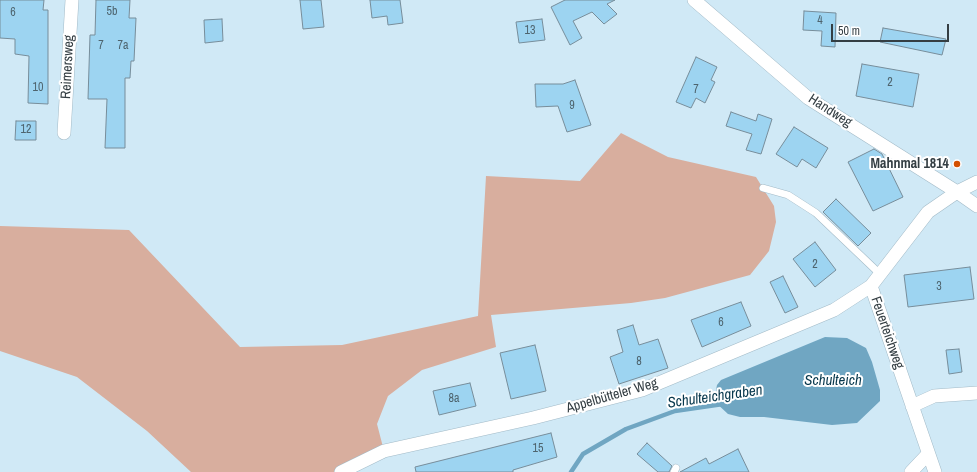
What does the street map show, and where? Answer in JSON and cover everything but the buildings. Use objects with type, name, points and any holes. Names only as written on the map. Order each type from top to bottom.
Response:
[{"type":"street","name":"Reimersweg","points":[[64,133],[72,0]]},
{"type":"street","name":"Handweg","points":[[694,0],[808,98],[977,206]]},
{"type":"street","name":"Feuerteichweg","points":[[935,472],[872,286],[928,212],[957,192],[977,182]]},
{"type":"street","name":"Appelbütteler Weg","points":[[341,472],[384,451],[533,418],[642,390],[834,310],[872,286]]},
{"type":"street","points":[[912,406],[934,396],[977,393]]},
{"type":"street","points":[[911,472],[928,454]]},
{"type":"lane","points":[[763,188],[788,195],[816,213],[880,274]]},
{"type":"shaded area","points":[[621,133],[668,157],[756,177],[774,206],[776,222],[769,251],[750,275],[665,298],[631,303],[491,315],[496,347],[422,370],[388,396],[377,424],[384,451],[341,472],[191,472],[147,431],[77,377],[0,351],[0,226],[129,230],[240,347],[342,345],[478,316],[486,176],[580,181]]},
{"type":"water","name":"Schulteich","points":[[825,337],[847,338],[866,348],[872,362],[880,390],[880,401],[857,423],[832,425],[764,417],[740,417],[728,414],[714,401],[717,385],[721,380]]},
{"type":"waterway","name":"Schulteichgraben","points":[[571,472],[583,454],[626,429],[675,411],[723,404]]},
{"type":"place","name":"Mahnmal 1814","points":[[957,164]]}]
